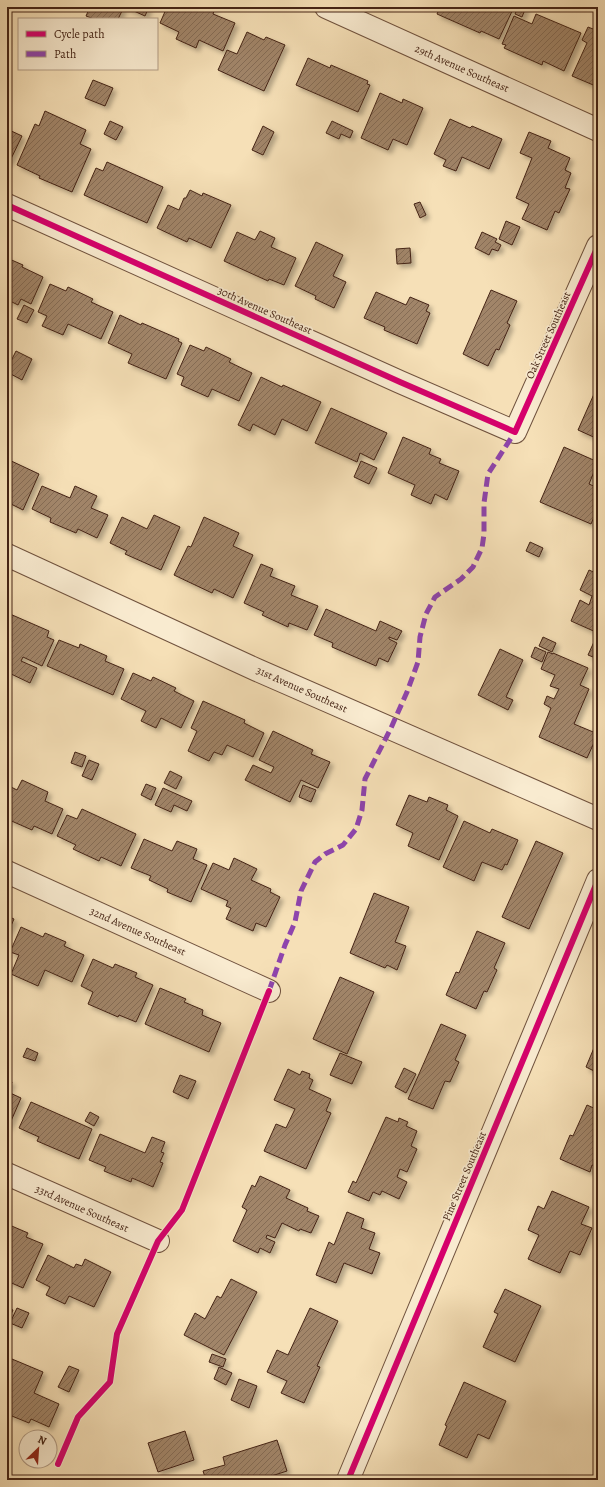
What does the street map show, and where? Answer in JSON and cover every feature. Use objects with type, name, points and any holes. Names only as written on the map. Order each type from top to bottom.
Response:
[{"type":"street","name":"29th Avenue Southeast","points":[[326,7],[598,130]]},
{"type":"street","name":"30th Avenue Southeast","points":[[7,205],[386,376],[515,432]]},
{"type":"street","name":"Oak Street Southeast","points":[[515,432],[598,246]]},
{"type":"street","name":"31st Avenue Southeast","points":[[7,556],[257,670],[598,819]]},
{"type":"street","name":"32nd Avenue Southeast","points":[[7,872],[269,991]]},
{"type":"street","name":"Pine Street Southeast","points":[[348,1480],[598,880]]},
{"type":"street","name":"33rd Avenue Southeast","points":[[7,1174],[158,1241]]},
{"type":"building","points":[[90,7],[124,7],[118,18],[91,18],[86,16]]},
{"type":"building","points":[[125,7],[149,7],[145,16]]},
{"type":"building","points":[[167,7],[204,7],[214,11],[213,14],[235,23],[223,51],[199,40],[196,48],[176,39],[179,32],[160,23]]},
{"type":"building","points":[[440,7],[514,7],[499,39],[481,31],[480,33],[437,14]]},
{"type":"building","points":[[518,7],[526,7],[522,17],[515,14]]},
{"type":"building","points":[[536,14],[581,33],[564,71],[543,61],[542,65],[504,48],[506,45],[502,44],[514,16],[532,24]]},
{"type":"building","points":[[598,18],[598,87],[572,76],[587,43],[582,40],[588,27],[593,29]]},
{"type":"building","points":[[247,32],[264,40],[266,37],[285,45],[264,91],[218,70],[227,50],[237,54]]},
{"type":"building","points":[[308,58],[330,68],[331,65],[368,81],[367,84],[370,85],[358,112],[296,85]]},
{"type":"building","points":[[93,80],[113,88],[105,106],[85,98]]},
{"type":"building","points":[[380,93],[402,103],[403,99],[423,108],[407,145],[393,139],[388,150],[361,138]]},
{"type":"building","points":[[45,111],[86,130],[80,144],[91,149],[72,192],[39,178],[40,176],[17,165],[35,124],[39,126]]},
{"type":"building","points":[[450,119],[470,128],[472,126],[502,139],[489,169],[462,157],[456,171],[443,166],[446,160],[434,154]]},
{"type":"building","points":[[110,121],[123,127],[116,140],[104,134]]},
{"type":"building","points":[[332,121],[353,131],[350,138],[341,134],[339,139],[326,133]]},
{"type":"building","points":[[263,126],[274,132],[263,155],[252,150]]},
{"type":"building","points":[[7,129],[22,136],[9,163],[7,162]]},
{"type":"building","points":[[529,132],[551,141],[548,148],[570,158],[565,170],[571,173],[565,188],[570,189],[559,213],[555,211],[547,230],[522,219],[529,204],[516,198],[532,158],[520,153]]},
{"type":"building","points":[[107,162],[163,187],[147,223],[84,195],[96,168],[103,171]]},
{"type":"building","points":[[190,190],[202,196],[203,193],[231,205],[211,248],[189,238],[187,242],[157,228],[168,205],[179,210],[184,198],[186,198]]},
{"type":"building","points":[[420,202],[426,215],[420,218],[414,204]]},
{"type":"building","points":[[506,221],[520,227],[512,245],[499,239]]},
{"type":"building","points":[[260,231],[275,238],[271,247],[296,258],[284,285],[269,279],[268,281],[224,261],[237,232],[255,240]]},
{"type":"building","points":[[482,232],[497,239],[495,242],[501,245],[498,251],[492,249],[489,255],[475,248]]},
{"type":"building","points":[[316,242],[343,255],[333,276],[346,282],[334,308],[315,299],[316,296],[295,286]]},
{"type":"building","points":[[410,248],[411,263],[397,264],[396,249]]},
{"type":"building","points":[[7,258],[23,265],[22,267],[43,277],[31,304],[21,299],[18,305],[8,300],[7,302]]},
{"type":"building","points":[[50,284],[66,291],[68,287],[93,299],[91,302],[113,312],[101,339],[68,324],[63,335],[42,326],[47,316],[38,312]]},
{"type":"building","points":[[491,290],[517,301],[507,323],[510,325],[499,350],[496,349],[488,366],[463,354]]},
{"type":"building","points":[[376,292],[406,305],[410,297],[429,305],[426,311],[430,313],[417,344],[384,330],[385,327],[364,318]]},
{"type":"building","points":[[24,305],[34,310],[27,323],[17,319]]},
{"type":"building","points":[[120,315],[141,325],[142,323],[179,339],[178,341],[182,343],[166,379],[128,363],[132,354],[108,343]]},
{"type":"building","points":[[190,345],[204,351],[206,347],[231,359],[229,362],[252,373],[239,401],[212,389],[208,397],[181,385],[184,377],[177,374]]},
{"type":"building","points":[[16,351],[32,359],[22,380],[7,372]]},
{"type":"building","points":[[261,377],[321,402],[307,431],[282,419],[275,435],[253,424],[250,431],[238,425]]},
{"type":"building","points":[[598,385],[598,439],[578,430]]},
{"type":"building","points":[[331,408],[387,433],[374,460],[360,453],[357,462],[315,443]]},
{"type":"building","points":[[403,437],[431,449],[429,454],[441,459],[439,463],[459,471],[447,500],[435,494],[431,504],[411,495],[415,485],[388,473]]},
{"type":"building","points":[[564,447],[598,462],[589,484],[598,488],[598,508],[591,524],[540,502]]},
{"type":"building","points":[[7,459],[39,474],[23,510],[7,502]]},
{"type":"building","points":[[361,461],[377,468],[369,484],[354,477]]},
{"type":"building","points":[[42,486],[70,498],[75,486],[97,496],[91,508],[108,515],[97,538],[78,529],[76,533],[50,522],[51,518],[32,509]]},
{"type":"building","points":[[154,515],[180,527],[161,570],[125,554],[127,551],[110,543],[122,517],[147,529]]},
{"type":"building","points":[[204,517],[239,533],[233,546],[253,555],[233,598],[214,589],[212,593],[174,575],[188,546],[191,547]]},
{"type":"building","points":[[530,542],[543,548],[539,557],[526,551]]},
{"type":"building","points":[[261,564],[273,569],[270,576],[295,586],[291,595],[318,606],[307,630],[289,623],[288,627],[262,615],[264,612],[244,603]]},
{"type":"building","points":[[589,570],[598,574],[598,633],[571,621],[580,600],[589,605],[592,596],[580,590]]},
{"type":"building","points":[[326,609],[376,631],[380,621],[402,631],[397,640],[389,637],[389,639],[397,643],[388,662],[379,658],[376,666],[332,647],[333,643],[314,635]]},
{"type":"building","points":[[10,614],[49,631],[47,637],[54,640],[42,666],[23,657],[21,661],[37,668],[30,683],[7,672],[7,616],[8,617]]},
{"type":"building","points":[[598,633],[598,659],[588,655]]},
{"type":"building","points":[[543,637],[556,643],[552,652],[539,646]]},
{"type":"building","points":[[59,640],[79,648],[80,644],[107,656],[105,661],[124,669],[113,695],[47,666]]},
{"type":"building","points":[[535,647],[546,652],[542,662],[531,657]]},
{"type":"building","points":[[500,649],[523,660],[506,697],[513,700],[508,710],[478,695]]},
{"type":"building","points":[[548,652],[588,668],[580,685],[589,689],[574,724],[598,734],[587,758],[539,737],[551,708],[544,704],[547,696],[554,699],[559,689],[550,686],[555,675],[541,669]]},
{"type":"building","points":[[133,673],[151,681],[153,677],[176,688],[174,691],[194,701],[181,728],[161,718],[156,728],[141,721],[146,711],[121,699]]},
{"type":"building","points":[[203,701],[245,720],[244,723],[264,733],[253,757],[227,745],[222,755],[214,752],[209,761],[188,751],[197,731],[191,728]]},
{"type":"building","points":[[273,731],[313,750],[311,754],[330,762],[318,788],[301,780],[290,802],[245,780],[253,765],[271,773],[274,767],[259,760]]},
{"type":"building","points":[[75,752],[86,756],[82,767],[71,763]]},
{"type":"building","points":[[89,760],[99,764],[92,780],[82,776]]},
{"type":"building","points":[[170,771],[182,777],[176,789],[164,783]]},
{"type":"building","points":[[22,780],[48,792],[45,801],[63,809],[52,834],[34,826],[32,830],[7,819],[7,785],[17,790]]},
{"type":"building","points":[[146,784],[156,788],[151,800],[141,795]]},
{"type":"building","points":[[303,785],[316,790],[311,802],[299,797]]},
{"type":"building","points":[[163,788],[192,801],[187,811],[174,805],[171,812],[155,805]]},
{"type":"building","points":[[409,795],[427,802],[429,797],[448,805],[446,810],[458,816],[439,860],[408,846],[413,833],[396,825]]},
{"type":"building","points":[[82,809],[136,834],[121,866],[101,857],[99,861],[73,849],[76,845],[57,836],[67,815],[77,819]]},
{"type":"building","points":[[464,821],[490,833],[492,829],[518,840],[507,865],[505,864],[502,870],[482,862],[474,881],[443,867]]},
{"type":"building","points":[[144,839],[172,851],[177,841],[197,849],[193,859],[207,865],[191,902],[167,892],[168,889],[149,880],[151,876],[131,868]]},
{"type":"building","points":[[536,841],[563,853],[529,929],[502,917]]},
{"type":"building","points":[[234,858],[257,869],[251,880],[271,889],[270,892],[280,897],[266,927],[256,923],[253,931],[226,919],[231,908],[226,906],[228,901],[201,889],[213,863],[229,870]]},
{"type":"building","points":[[374,893],[409,907],[395,942],[406,946],[397,970],[387,965],[385,968],[350,953]]},
{"type":"building","points":[[7,916],[14,919],[7,935]]},
{"type":"building","points":[[21,927],[43,937],[45,933],[66,942],[64,946],[84,955],[72,982],[45,970],[38,986],[11,974],[19,955],[10,952]]},
{"type":"building","points":[[477,931],[505,943],[494,968],[497,970],[487,992],[484,991],[476,1009],[446,995],[456,972],[459,973]]},
{"type":"building","points":[[93,959],[113,968],[115,964],[137,973],[135,977],[153,985],[136,1022],[119,1015],[118,1017],[88,1004],[93,992],[81,986]]},
{"type":"building","points":[[340,977],[374,992],[347,1054],[313,1039]]},
{"type":"building","points":[[160,988],[186,999],[184,1002],[203,1010],[202,1015],[221,1023],[209,1052],[145,1024]]},
{"type":"building","points":[[441,1024],[466,1035],[455,1060],[459,1062],[450,1082],[445,1081],[433,1109],[408,1099]]},
{"type":"building","points":[[596,1043],[598,1044],[598,1073],[586,1067]]},
{"type":"building","points":[[27,1048],[38,1053],[35,1061],[23,1057]]},
{"type":"building","points":[[340,1053],[362,1062],[352,1084],[330,1075]]},
{"type":"building","points":[[404,1068],[416,1074],[406,1093],[395,1087]]},
{"type":"building","points":[[288,1069],[300,1075],[302,1071],[310,1074],[309,1078],[313,1080],[309,1089],[331,1099],[326,1111],[331,1113],[306,1169],[264,1151],[276,1124],[286,1128],[295,1109],[274,1100]]},
{"type":"building","points":[[180,1075],[196,1081],[188,1099],[173,1092]]},
{"type":"building","points":[[7,1080],[12,1082],[8,1092],[21,1098],[8,1128]]},
{"type":"building","points":[[31,1102],[92,1129],[79,1159],[37,1141],[39,1137],[19,1128]]},
{"type":"building","points":[[587,1105],[598,1110],[598,1167],[592,1165],[590,1172],[560,1159],[570,1135],[573,1136]]},
{"type":"building","points":[[90,1112],[99,1117],[94,1126],[85,1121]]},
{"type":"building","points":[[386,1117],[398,1122],[399,1118],[408,1122],[406,1126],[417,1131],[411,1146],[417,1149],[407,1172],[400,1169],[397,1177],[407,1182],[399,1199],[382,1191],[380,1195],[373,1192],[369,1201],[348,1192],[353,1181],[356,1183]]},
{"type":"building","points":[[100,1134],[145,1153],[152,1137],[165,1142],[161,1152],[164,1153],[160,1162],[163,1163],[153,1187],[132,1178],[131,1182],[104,1171],[106,1167],[89,1160]]},
{"type":"building","points":[[260,1176],[290,1190],[286,1198],[308,1208],[307,1211],[319,1216],[311,1233],[300,1229],[299,1231],[282,1223],[275,1238],[267,1235],[266,1238],[275,1242],[270,1253],[260,1248],[258,1253],[233,1241],[247,1210],[242,1207],[252,1185],[255,1187]]},
{"type":"building","points":[[552,1191],[589,1207],[581,1224],[592,1228],[580,1255],[570,1251],[560,1273],[528,1259],[539,1235],[528,1230],[538,1206],[544,1209]]},
{"type":"building","points":[[347,1212],[364,1219],[361,1228],[375,1233],[369,1249],[380,1253],[372,1274],[344,1263],[336,1283],[316,1275],[329,1242],[334,1245]]},
{"type":"building","points":[[7,1224],[28,1233],[26,1237],[43,1244],[23,1288],[7,1281],[7,1271],[12,1260],[7,1258]]},
{"type":"building","points":[[48,1255],[74,1268],[76,1264],[82,1266],[85,1259],[111,1272],[94,1307],[69,1296],[65,1304],[46,1295],[50,1287],[36,1280]]},
{"type":"building","points":[[231,1279],[257,1292],[224,1355],[184,1335],[195,1313],[205,1319],[217,1296],[221,1298]]},
{"type":"building","points":[[505,1289],[541,1306],[515,1362],[483,1347],[498,1314],[494,1312]]},
{"type":"building","points":[[7,1307],[13,1310],[8,1321],[7,1321]]},
{"type":"building","points":[[17,1308],[29,1313],[22,1328],[10,1323]]},
{"type":"building","points":[[310,1308],[338,1321],[317,1366],[320,1367],[304,1403],[281,1393],[287,1381],[267,1372],[277,1350],[288,1355]]},
{"type":"building","points":[[212,1354],[226,1359],[223,1367],[209,1362]]},
{"type":"building","points":[[12,1359],[43,1372],[34,1393],[59,1404],[49,1427],[31,1419],[29,1423],[7,1414],[7,1371]]},
{"type":"building","points":[[69,1366],[79,1370],[69,1392],[58,1387]]},
{"type":"building","points":[[219,1367],[232,1373],[226,1385],[214,1379]]},
{"type":"building","points":[[239,1379],[257,1386],[249,1408],[231,1400]]},
{"type":"building","points":[[464,1382],[506,1401],[489,1439],[478,1434],[467,1458],[439,1445],[447,1426],[445,1425]]},
{"type":"building","points":[[185,1431],[194,1460],[158,1472],[148,1443]]},
{"type":"building","points":[[277,1440],[287,1471],[259,1480],[206,1480],[203,1471],[225,1465],[223,1457]]},
{"type":"marked path","points":[[269,991],[285,945],[295,922],[301,891],[315,862],[325,854],[343,845],[356,829],[362,810],[365,779],[391,728],[418,662],[420,637],[426,614],[435,597],[461,579],[473,567],[482,548],[484,534],[484,503],[488,474],[515,432]]},
{"type":"cycle path","points":[[7,205],[400,382],[515,432],[598,246]]},
{"type":"cycle path","points":[[348,1480],[598,880]]},
{"type":"cycle path","points":[[58,1464],[78,1417],[110,1382],[117,1334],[158,1241],[182,1210],[269,991]]}]
